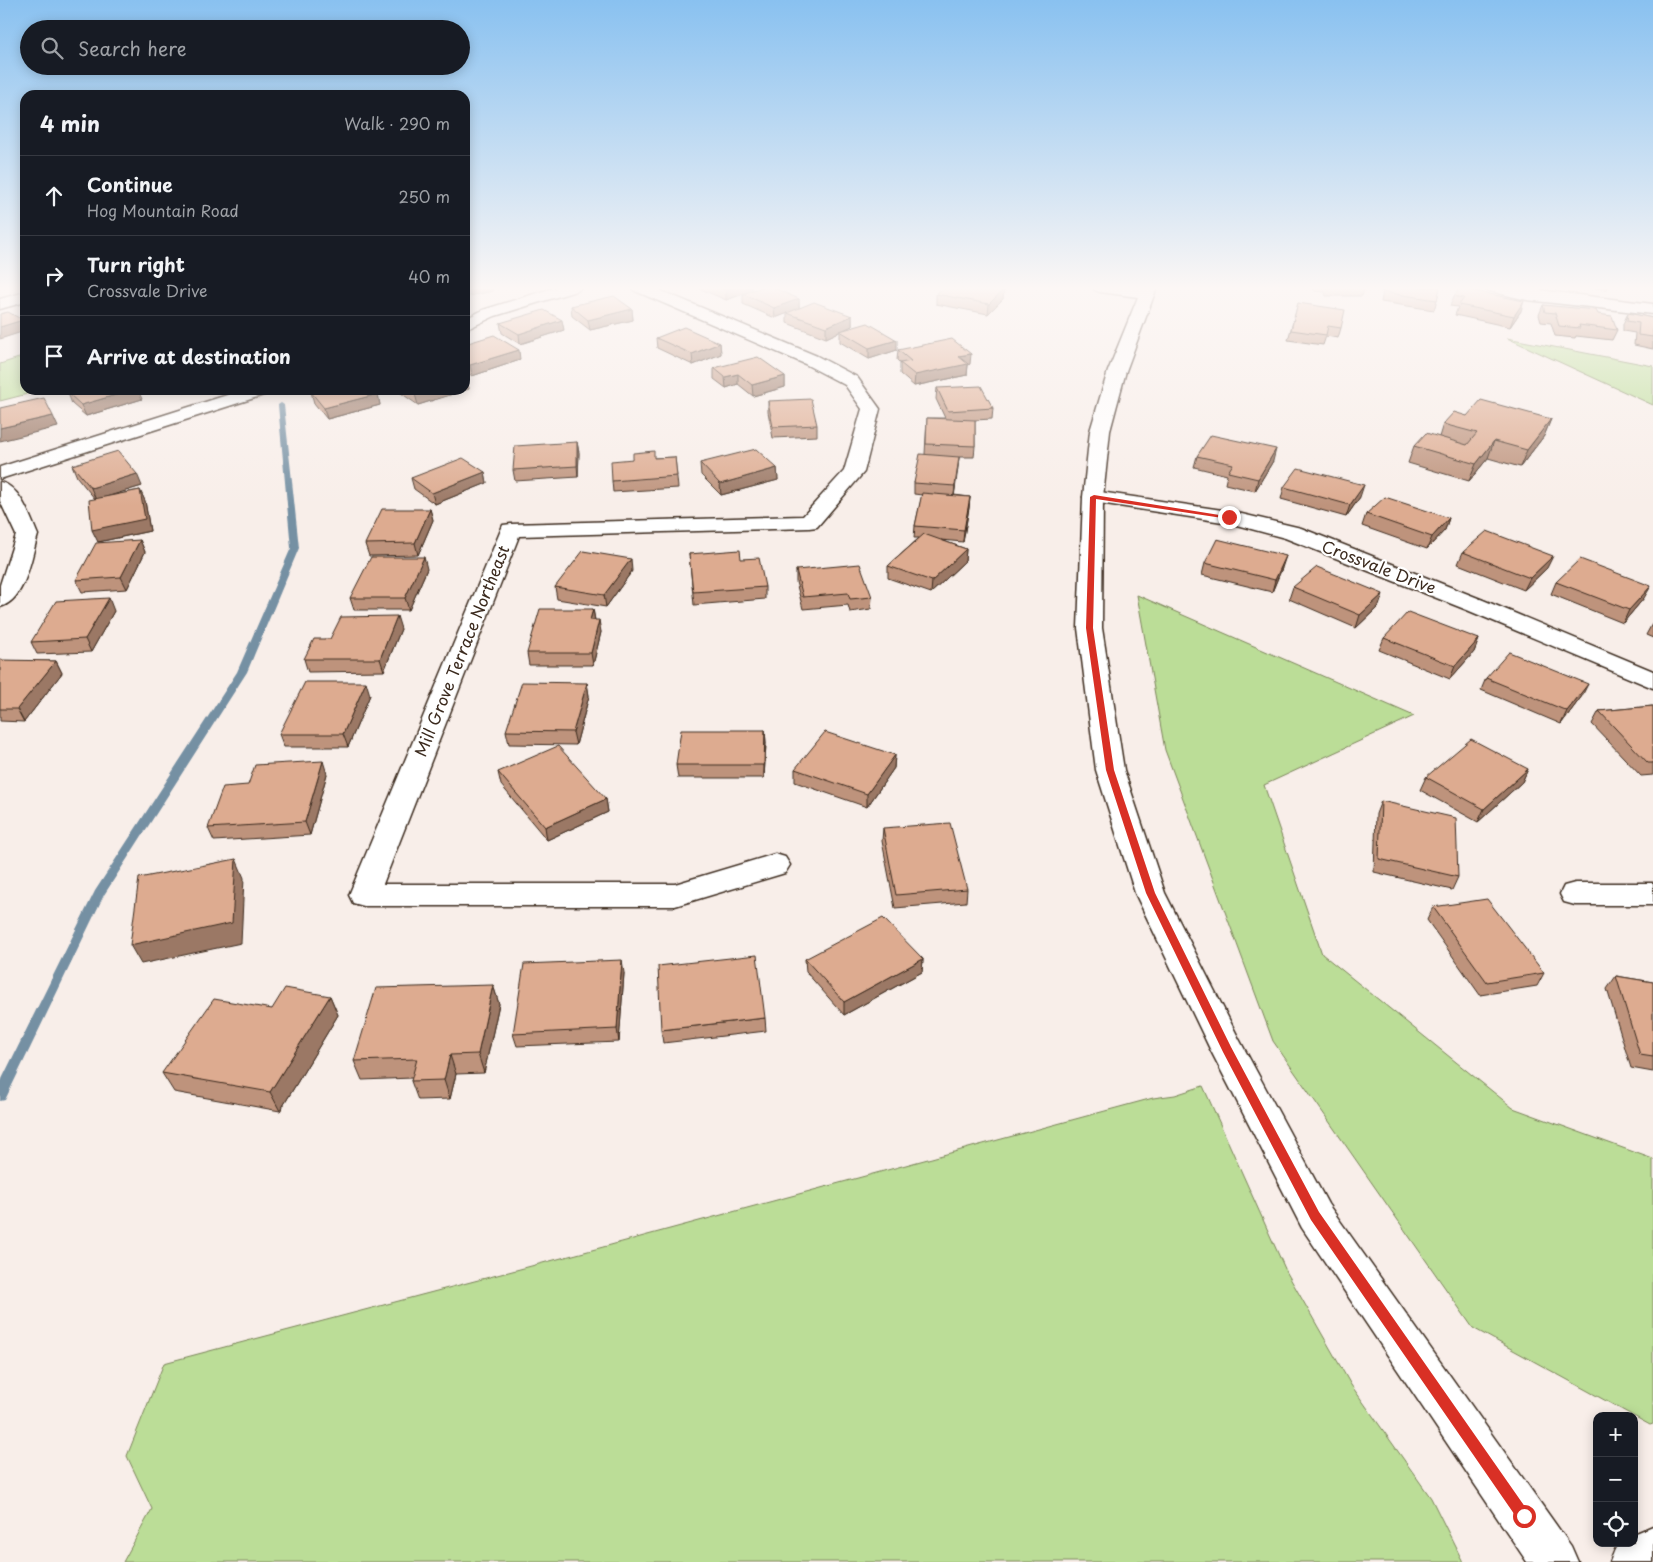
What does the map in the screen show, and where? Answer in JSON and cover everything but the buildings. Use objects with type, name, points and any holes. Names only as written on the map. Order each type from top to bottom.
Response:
[{"type":"street","name":"Mill Grove Terrace Northeast","points":[[775,865],[675,895],[364,895],[511,530],[809,522],[854,472],[871,409],[851,381],[811,360]]},
{"type":"street","points":[[1121,360],[1100,431],[1094,497],[1090,628],[1110,770],[1150,893],[1227,1049],[1315,1216],[1555,1562]]},
{"type":"street","points":[[0,473],[245,395]]},
{"type":"street","points":[[0,488],[12,502],[27,535],[11,586],[0,600]]},
{"type":"street","name":"Crossvale Drive","points":[[1094,497],[1229,517],[1293,533],[1475,604],[1653,680]]},
{"type":"street","points":[[1575,894],[1653,894]]},
{"type":"street","points":[[1633,1562],[1653,1549]]},
{"type":"green space","points":[[20,360],[20,395],[23,395],[0,401],[0,364]]},
{"type":"green space","points":[[1555,360],[1621,360],[1653,366],[1653,405]]},
{"type":"green space","points":[[1137,595],[1414,716],[1264,785],[1322,954],[1513,1108],[1653,1159],[1653,1424],[1650,1425],[1638,1418],[1638,1412],[1626,1412],[1473,1328],[1273,1041],[1165,750]]},
{"type":"green space","points":[[1203,1086],[1286,1271],[1351,1385],[1431,1498],[1463,1562],[123,1562],[152,1509],[127,1456],[164,1363]]},
{"type":"waterway","points":[[0,1096],[99,894],[242,672],[295,548],[281,405]]},
{"type":"route","points":[[1229,517],[1094,497],[1090,628],[1110,770],[1150,893],[1227,1049],[1315,1216],[1524,1516]]}]
